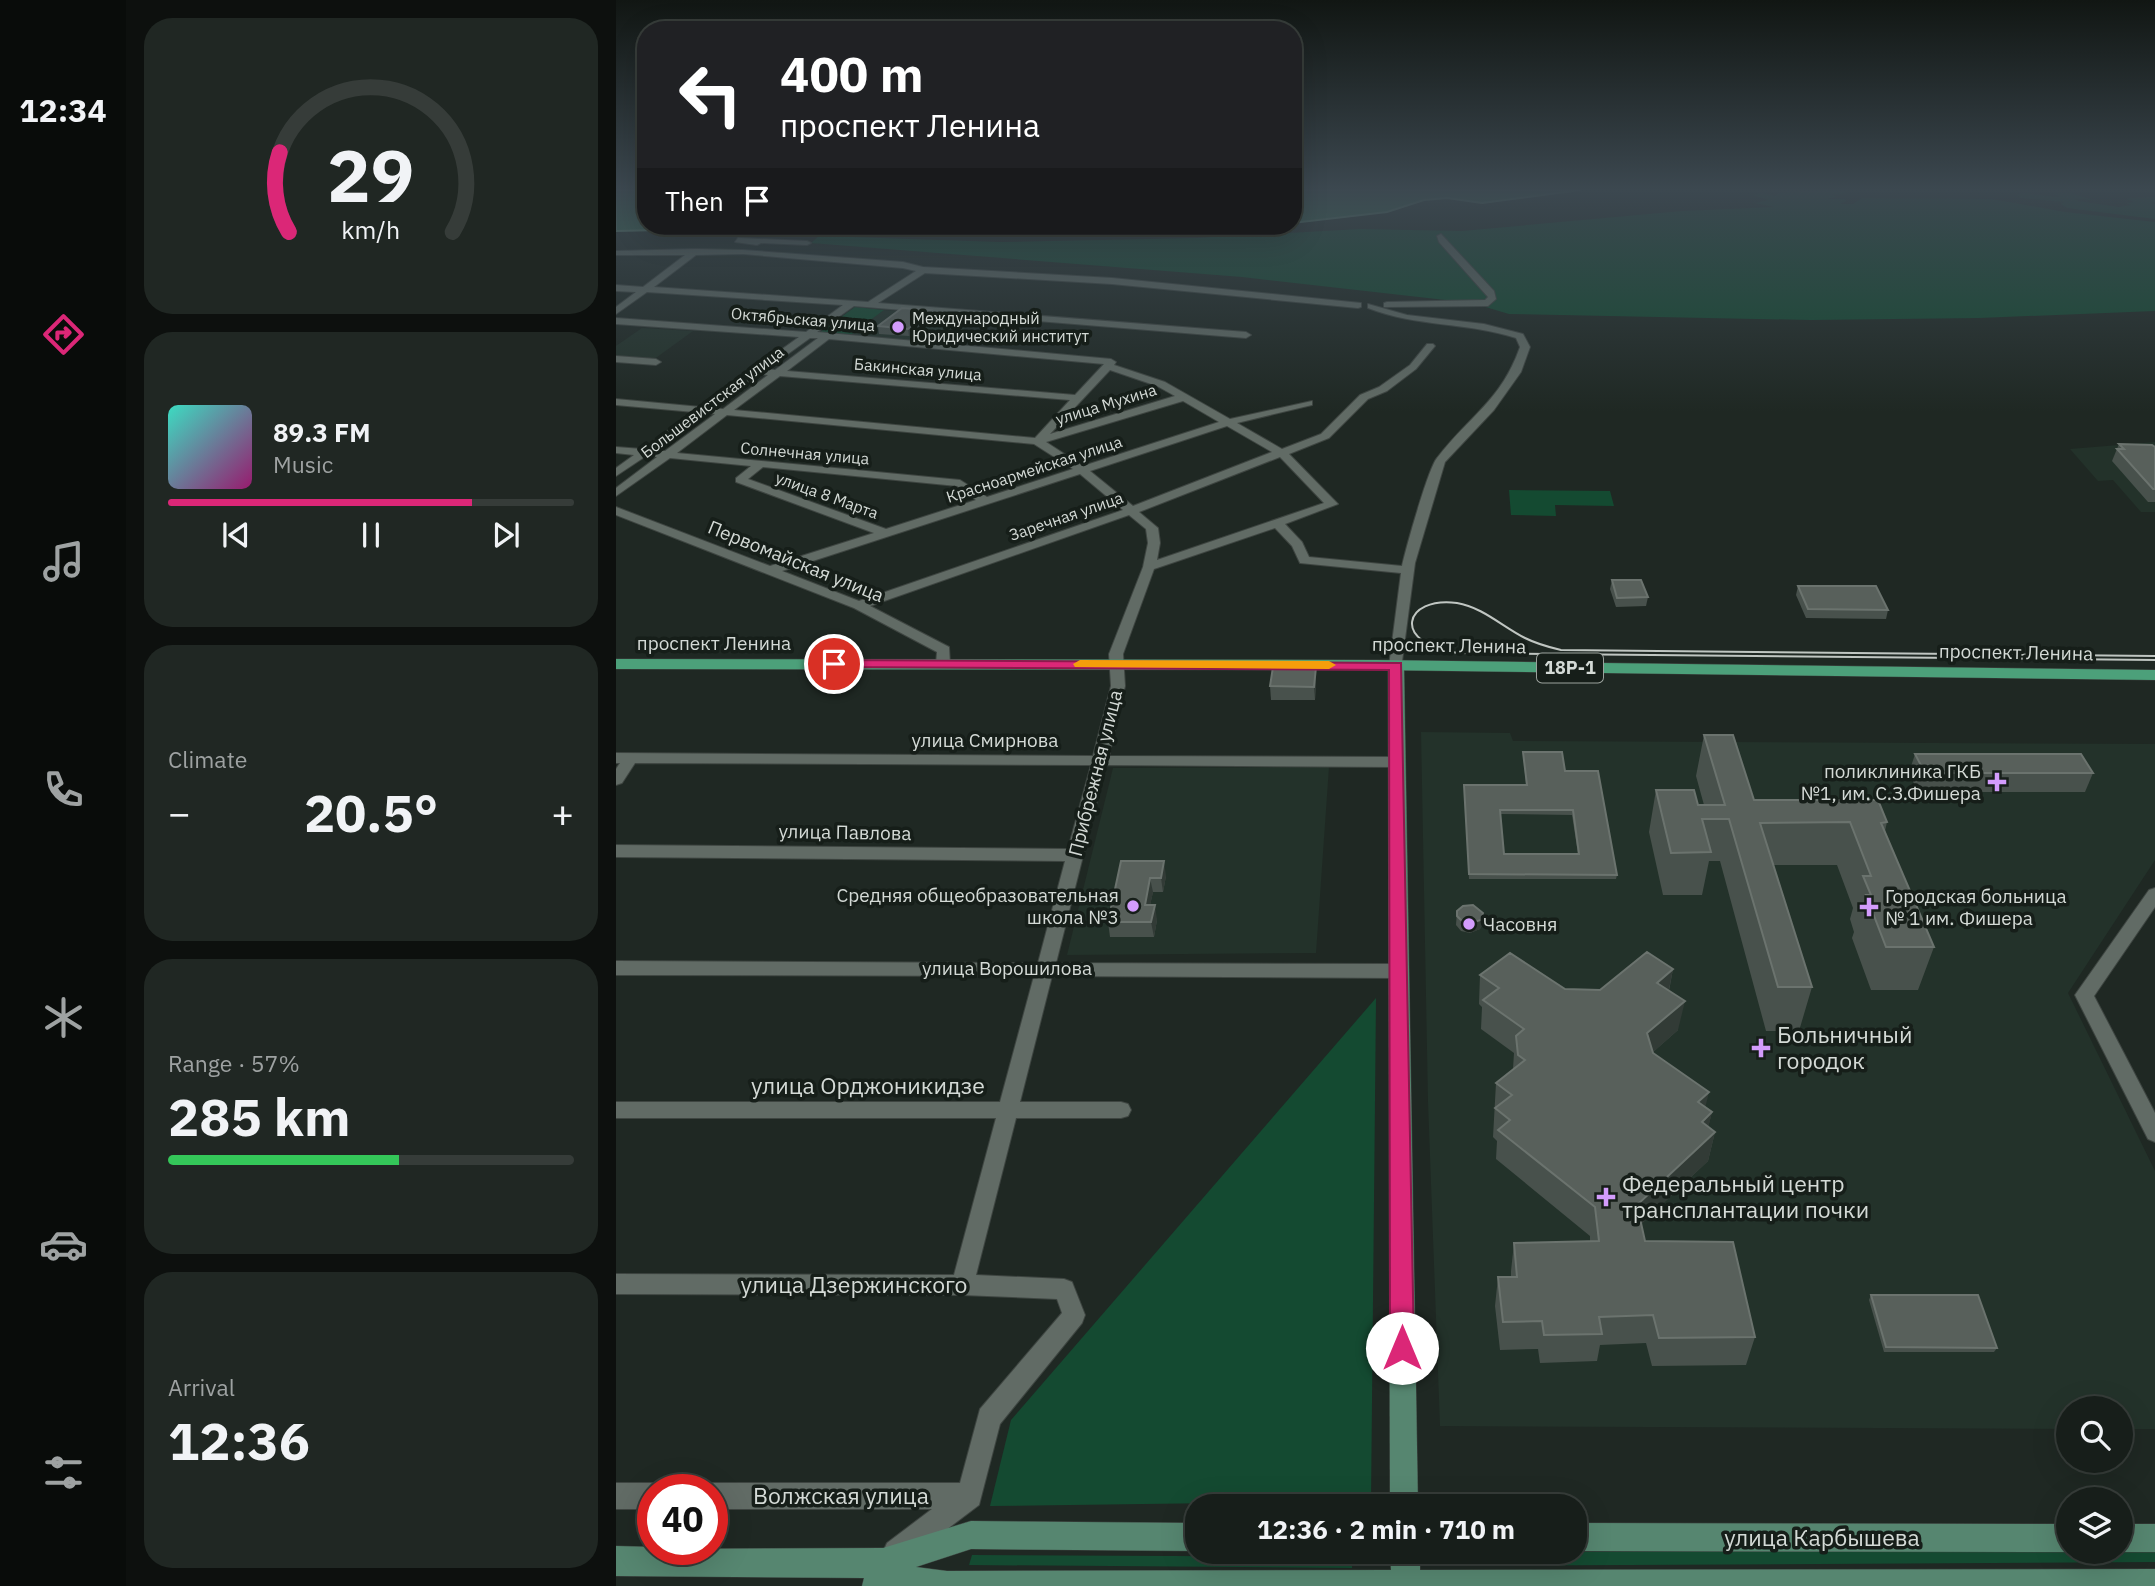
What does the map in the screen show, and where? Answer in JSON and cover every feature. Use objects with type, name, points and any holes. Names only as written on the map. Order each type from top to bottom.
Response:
[{"type":"main road","name":"проспект Ленина","points":[[616,664],[1396,666],[2154,676]]},
{"type":"street","points":[[616,311],[679,264]]},
{"type":"street","points":[[892,264],[923,270],[1112,281],[1359,305]]},
{"type":"street","points":[[1404,1494],[1396,666],[1408,567],[1440,461],[1490,408],[1516,372],[1525,347],[1520,336],[1507,331],[1425,320],[1371,306],[1488,303],[1493,297],[1491,293],[1464,264]]},
{"type":"street","points":[[869,306],[923,270]]},
{"type":"street","points":[[616,288],[649,288],[1245,335]]},
{"type":"street","name":"Большевистская улица","points":[[616,472],[851,304]]},
{"type":"street","name":"Октябрьская улица","points":[[616,321],[827,336],[1111,362],[1108,366],[1145,377],[1230,422],[1283,454],[1332,505],[1149,567]]},
{"type":"street","name":"Большевистская улица","points":[[616,493],[827,336]]},
{"type":"street","name":"Заречная улица","points":[[859,605],[1133,510],[1325,436],[1364,397],[1383,389],[1413,367],[1430,346]]},
{"type":"street","points":[[616,359],[656,362]]},
{"type":"street","points":[[1037,441],[1108,366]]},
{"type":"street","name":"Бакинская улица","points":[[756,371],[1077,398]]},
{"type":"street","name":"улица Мухина","points":[[1037,441],[1184,397]]},
{"type":"street","name":"Прибрежная улица","points":[[616,402],[1037,441],[1082,470],[1152,528],[1154,543],[1149,567],[1116,654],[1118,686],[1100,760],[962,1285]]},
{"type":"street","name":"Красноармейская улица","points":[[771,570],[1230,422],[1307,403]]},
{"type":"street","name":"Солнечная улица","points":[[616,450],[758,466],[960,483],[985,501]]},
{"type":"street","name":"улица 8 Марта","points":[[758,466],[740,480],[885,533]]},
{"type":"street","name":"Первомайская улица","points":[[616,511],[859,605],[944,650],[943,664]]},
{"type":"street","points":[[1279,525],[1298,545],[1304,559],[1408,567]]},
{"type":"street","points":[[616,780],[623,758]]},
{"type":"street","name":"улица Смирнова","points":[[623,758],[1396,762]]},
{"type":"street","name":"улица Павлова","points":[[616,851],[1074,855]]},
{"type":"street","points":[[2155,894],[2084,995],[2155,1133]]},
{"type":"street","name":"улица Ворошилова","points":[[616,968],[1398,971]]},
{"type":"street","name":"улица Орджоникидзе","points":[[616,1110],[1121,1110]]},
{"type":"street","name":"улица Дзержинского","points":[[616,1284],[962,1285],[1064,1289],[1074,1315],[989,1418],[970,1496]]},
{"type":"street","points":[[616,1496],[637,1496]]},
{"type":"street","name":"Волжская улица","points":[[728,1496],[970,1496]]},
{"type":"street","points":[[880,1574],[970,1496]]},
{"type":"street","points":[[880,1574],[971,1535],[1185,1537]]},
{"type":"street","name":"улица Карбышева","points":[[1587,1537],[2056,1538]]},
{"type":"street","points":[[2133,1538],[2155,1538]]},
{"type":"street","points":[[616,1561],[880,1574],[915,1583],[947,1586],[2155,1584]]},
{"type":"street","points":[[1405,1564],[1406,1585]]},
{"type":"shaded area","points":[[1077,264],[2155,264],[2155,311],[1979,318],[1811,320],[1509,314],[1472,303],[1242,277]]},
{"type":"shaded area","points":[[855,307],[884,310],[849,336],[819,333]]},
{"type":"shaded area","points":[[884,310],[975,317],[949,344],[849,336]]},
{"type":"shaded area","points":[[642,328],[693,331],[653,360],[616,358],[616,346]]},
{"type":"shaded area","points":[[2155,442],[2155,512],[2141,512],[2113,480],[2098,481],[2070,449]]},
{"type":"shaded area","points":[[1509,490],[1610,491],[1614,506],[1555,505],[1556,516],[1511,515]]},
{"type":"shaded area","name":"Больничный городок","points":[[1421,732],[1510,733],[1513,741],[2155,744],[2155,860],[2068,993],[2155,1171],[2155,1429],[2133,1429],[2133,1396],[2056,1396],[2056,1429],[1440,1426],[1428,1102]]},
{"type":"shaded area","points":[[1329,767],[1316,953],[1067,955],[1113,768]]},
{"type":"shaded area","points":[[1376,998],[1371,1494],[1185,1494],[1185,1503],[990,1506],[1011,1420]]},
{"type":"shaded area","points":[[2056,1550],[2056,1563],[1455,1566],[1587,1564],[1587,1552]]},
{"type":"shaded area","points":[[2133,1550],[2155,1550],[2155,1562],[2133,1562]]},
{"type":"shaded area","points":[[972,1555],[1185,1556],[1185,1564],[1352,1564],[1352,1568],[969,1565]]},
{"type":"building","points":[[902,308],[931,310],[908,329],[878,326]]},
{"type":"building","points":[[2119,444],[2155,447],[2155,489],[2117,449],[2124,449]]},
{"type":"building","points":[[1612,580],[1641,580],[1648,597],[1617,598]]},
{"type":"building","points":[[1798,586],[1876,586],[1888,610],[1808,609]]},
{"type":"building","points":[[1273,667],[1316,667],[1314,687],[1270,686]]},
{"type":"building","points":[[1704,735],[1733,735],[1754,800],[1878,800],[1887,822],[1881,823],[1934,947],[1886,947],[1866,895],[1871,895],[1863,876],[1871,876],[1850,822],[1760,823],[1812,987],[1778,987],[1729,819],[1702,819],[1711,852],[1671,853],[1656,790],[1694,790],[1698,805],[1725,805]]},
{"type":"building","points":[[1523,752],[1562,752],[1565,771],[1598,771],[1617,875],[1469,874],[1464,785],[1527,785]],"holes":[[[1500,810],[1573,810],[1579,854],[1504,854]]]},
{"type":"building","points":[[1915,754],[2081,754],[2093,773],[1925,773]]},
{"type":"building","points":[[1121,861],[1164,861],[1161,878],[1150,878],[1145,905],[1155,905],[1151,922],[1108,922]]},
{"type":"building","points":[[1473,905],[1483,913],[1481,920],[1470,923],[1457,916],[1457,911],[1463,906]]},
{"type":"building","name":"Федеральный центр трансплантации почки","points":[[1647,952],[1673,969],[1657,983],[1685,1001],[1647,1033],[1653,1053],[1709,1092],[1698,1102],[1712,1112],[1702,1122],[1715,1132],[1637,1205],[1645,1241],[1733,1242],[1755,1337],[1659,1338],[1653,1315],[1599,1317],[1602,1334],[1544,1335],[1542,1321],[1503,1322],[1498,1277],[1517,1277],[1514,1243],[1599,1241],[1595,1207],[1498,1130],[1510,1120],[1495,1108],[1512,1095],[1496,1083],[1525,1060],[1518,1055],[1516,1036],[1524,1029],[1483,1000],[1499,988],[1480,975],[1510,953],[1565,989],[1600,990]]},
{"type":"building","points":[[1871,1295],[1978,1295],[1997,1348],[1886,1347]]},
{"type":"tram line","points":[[2155,656],[1561,650],[1529,640],[1484,613],[1457,603],[1425,606],[1416,613],[1412,622],[1414,631],[1422,640],[1436,648],[1458,653],[2155,660]]},
{"type":"slow traffic","points":[[1080,664],[1329,665]]},
{"type":"place","name":"Международный Юридический институт","points":[[898,327]]},
{"type":"place","name":"поликлиника ГКБ №1, им. С.З.Фишера","points":[[1997,782]]},
{"type":"place","name":"Средняя общеобразовательная школа №3","points":[[1133,906]]},
{"type":"place","name":"Городская больница № 1 им. Фишера","points":[[1869,907]]},
{"type":"place","name":"Часовня","points":[[1469,924]]},
{"type":"place","name":"Больничный городок","points":[[1761,1048]]},
{"type":"place","name":"Федеральный центр трансплантации почки","points":[[1606,1197]]},
{"type":"route","points":[[834,664],[1396,666],[1402,1348]]}]
